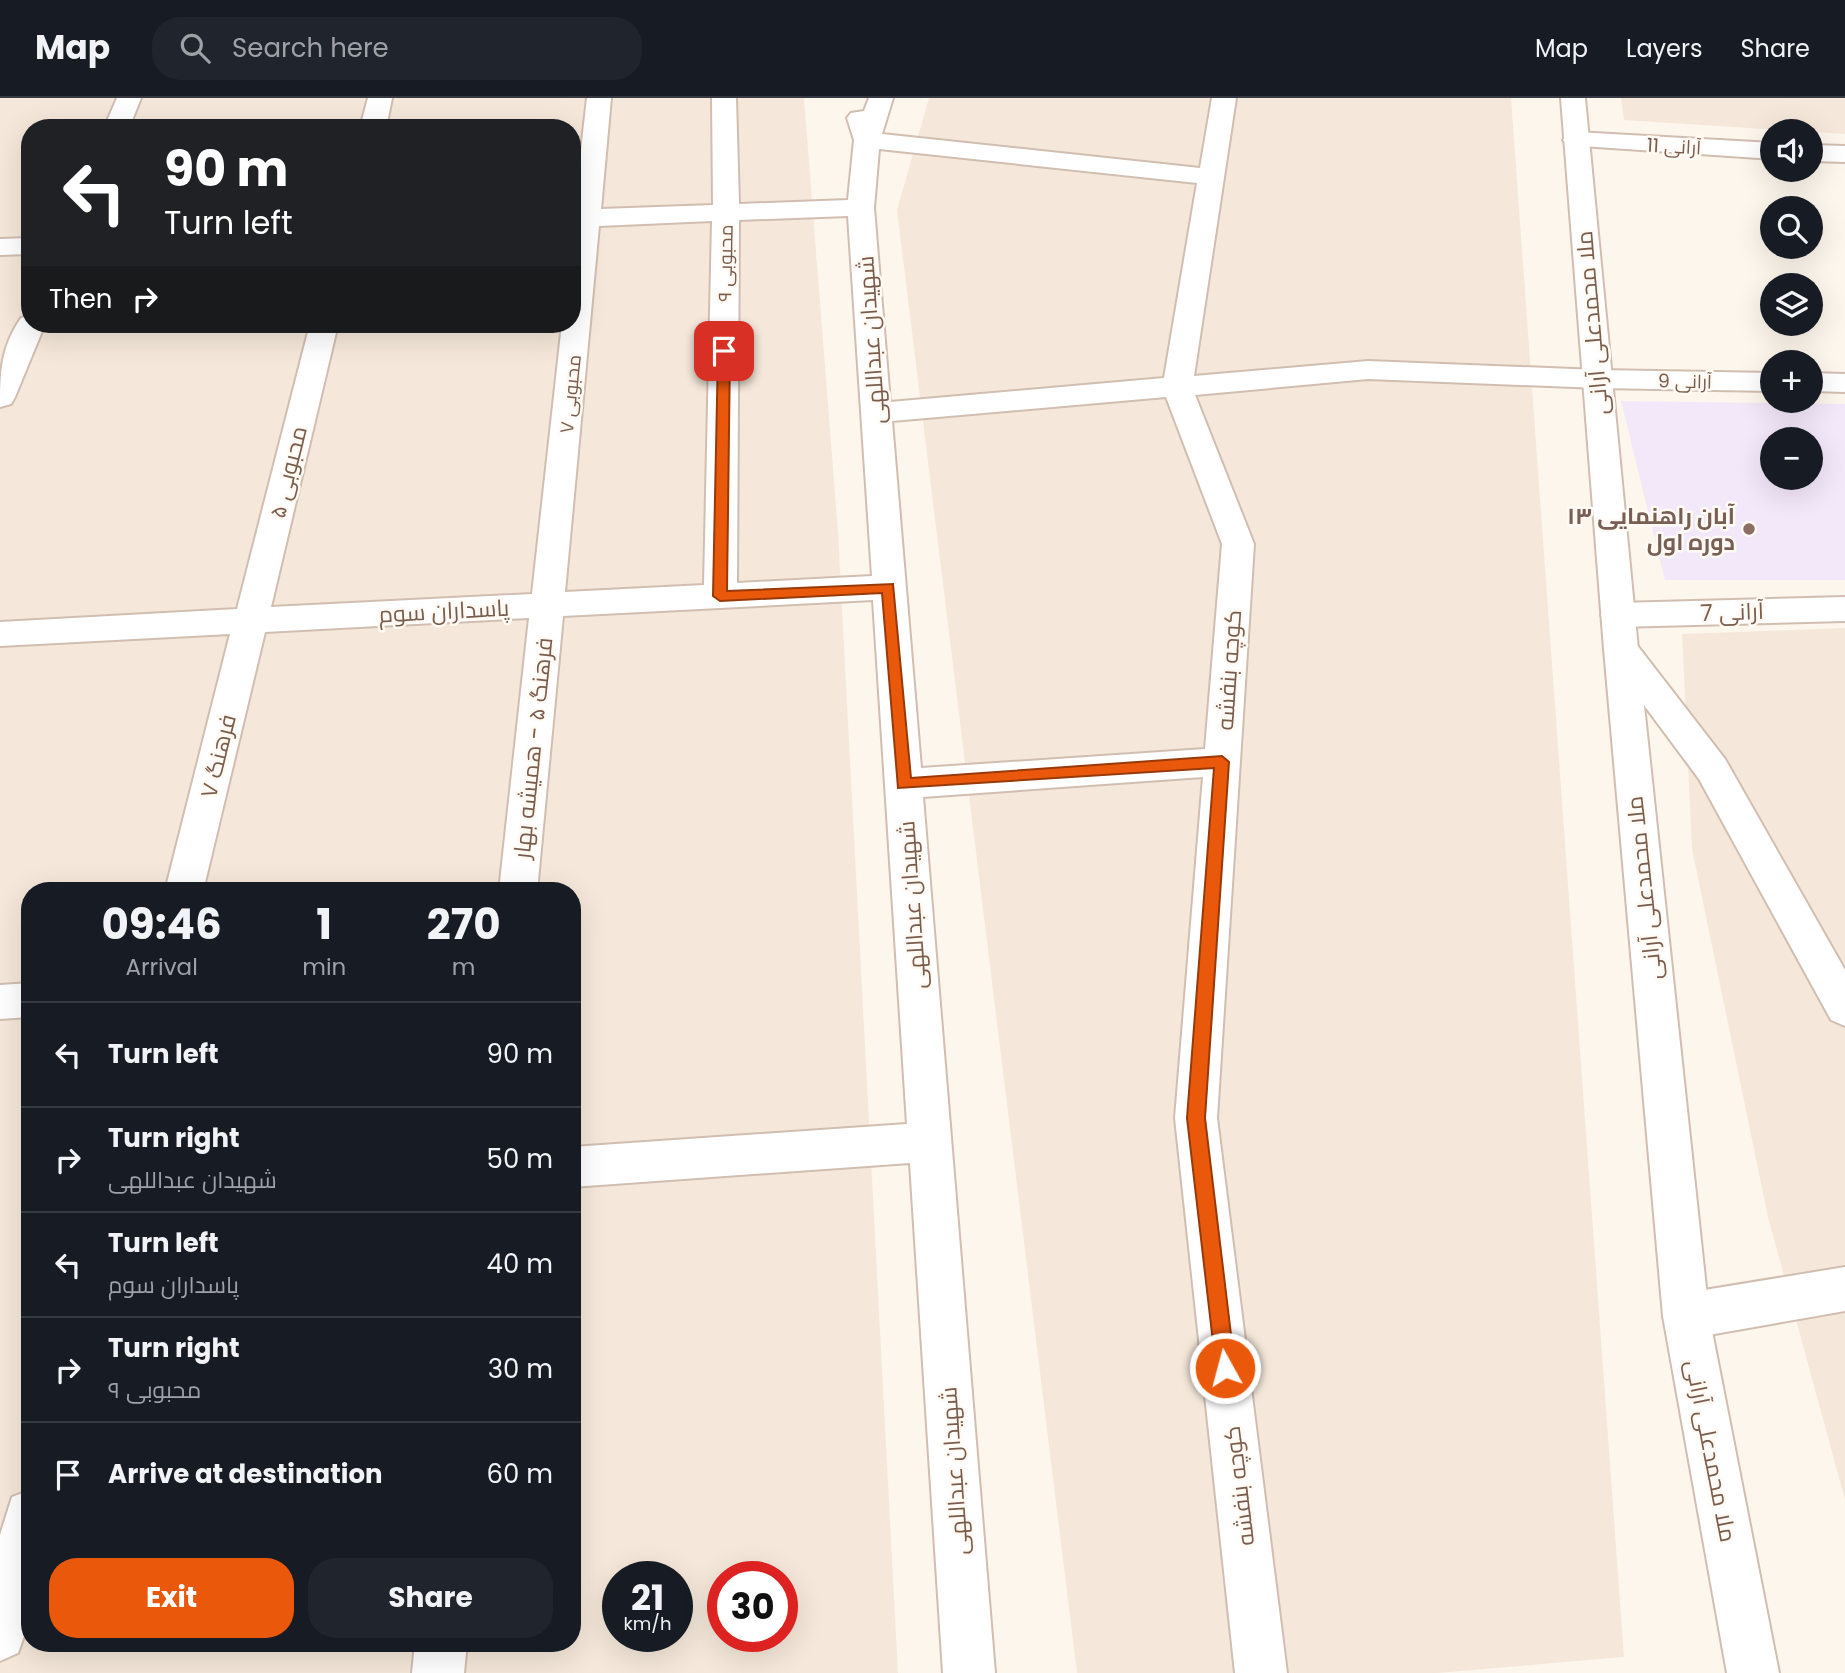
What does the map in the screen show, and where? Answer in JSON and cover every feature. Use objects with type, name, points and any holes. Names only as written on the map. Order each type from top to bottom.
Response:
[{"type":"street","points":[[120,119],[129,98]]},
{"type":"street","points":[[375,119],[380,98]]},
{"type":"street","name":"محبوبی ۷","points":[[581,286],[599,98]]},
{"type":"street","name":"محبوبی ۹","points":[[720,596],[726,214],[724,98]]},
{"type":"street","points":[[854,98],[867,139],[1211,177]]},
{"type":"street","name":"شهیدان عبداللهی","points":[[881,98],[867,139],[861,208],[969,1673]]},
{"type":"street","points":[[1177,388],[1224,98]]},
{"type":"street","name":"ملا محمدعلی آرانی","points":[[1573,98],[1620,632],[1686,1316],[1753,1673]]},
{"type":"street","name":"آرانی 11","points":[[1576,140],[1760,150]]},
{"type":"street","points":[[1823,153],[1845,154]]},
{"type":"street","points":[[588,218],[861,208]]},
{"type":"street","points":[[0,247],[21,246]]},
{"type":"street","points":[[0,397],[28,333]]},
{"type":"street","name":"محبوبی ۵","points":[[251,621],[322,333]]},
{"type":"street","name":"محبوبی ۷","points":[[548,606],[576,333]]},
{"type":"street","name":"آرانی 9","points":[[876,413],[1367,370],[1760,382]]},
{"type":"street","points":[[1823,382],[1845,383]]},
{"type":"street","name":"کوچه بنفشه","points":[[1177,388],[1238,544],[1196,1118],[1261,1673]]},
{"type":"street","name":"پاسداران سوم","points":[[0,634],[888,587]]},
{"type":"street","name":"فرهنگ ۵ - همیشه بهار","points":[[519,882],[548,606]]},
{"type":"street","name":"آرانی 7","points":[[1620,632],[1845,609]]},
{"type":"street","name":"فرهنگ ۷","points":[[186,882],[251,621]]},
{"type":"street","points":[[1620,632],[1712,769],[1845,1009]]},
{"type":"street","points":[[904,784],[1222,762]]},
{"type":"street","points":[[0,1002],[21,1001]]},
{"type":"street","points":[[581,1166],[929,1142]]},
{"type":"street","points":[[1686,1316],[1845,1289]]},
{"type":"street","points":[[0,1635],[21,1551]]},
{"type":"street","points":[[438,1673],[440,1652]]},
{"type":"shaded area","points":[[0,98],[804,98],[838,532],[898,1673],[0,1673]]},
{"type":"shaded area","points":[[929,98],[1511,98],[1624,1657],[1438,1673],[1077,1673],[897,210]]},
{"type":"shaded area","points":[[1621,98],[1845,98],[1845,134],[1823,133],[1823,119],[1760,119],[1760,129],[1624,120]]},
{"type":"shaded area","name":"۱۳ آبان راهنمایی دوره اول","points":[[1621,401],[1760,403],[1760,413],[1823,413],[1823,404],[1845,404],[1845,580],[1665,580]]},
{"type":"shaded area","points":[[1845,628],[1845,1500],[1768,1217],[1692,849],[1682,634]]},
{"type":"place","name":"۱۳ آبان راهنمایی دوره اول","points":[[1749,529]]},
{"type":"route","points":[[724,351],[720,596],[888,587],[904,784],[1222,762],[1196,1118],[1225,1368]]}]
